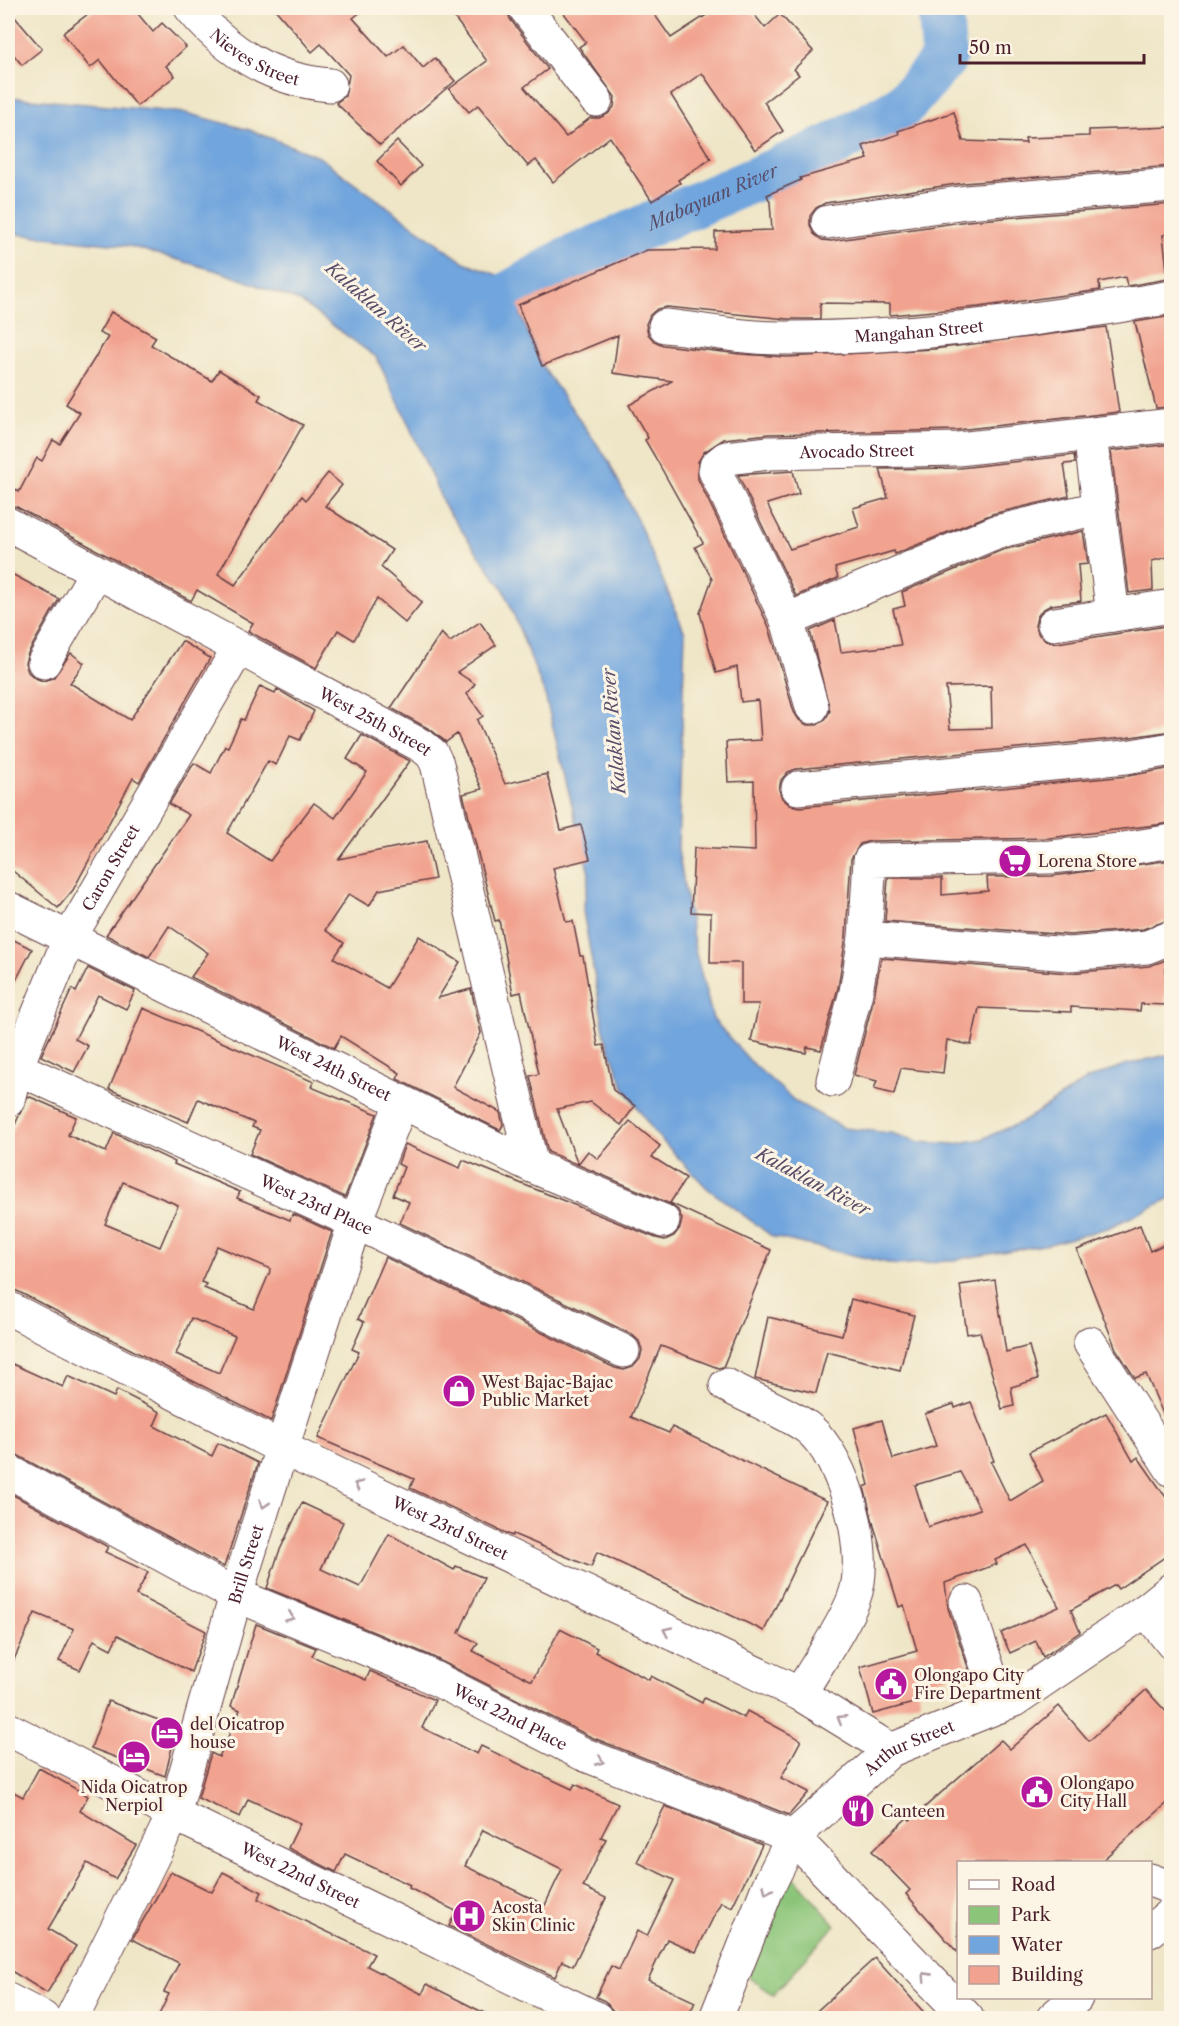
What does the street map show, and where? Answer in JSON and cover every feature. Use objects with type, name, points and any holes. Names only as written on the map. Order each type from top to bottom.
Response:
[{"type":"main road","name":"Nieves Street","points":[[191,8],[221,42],[248,61],[303,83],[330,85]]},
{"type":"main road","points":[[525,8],[596,100]]},
{"type":"main road","points":[[828,222],[966,202],[1172,185]]},
{"type":"main road","name":"Mangahan Street","points":[[665,326],[785,339],[923,332],[1103,309],[1172,297]]},
{"type":"main road","name":"Avocado Street","points":[[787,620],[715,471],[719,462],[726,458],[769,453],[958,449],[1172,425]]},
{"type":"main road","points":[[1090,435],[1113,615]]},
{"type":"main road","points":[[812,707],[787,620],[996,532],[1098,508]]},
{"type":"main road","name":"West 25th Street","points":[[8,524],[422,746],[432,754],[437,764],[532,1166]]},
{"type":"main road","points":[[44,662],[96,572]]},
{"type":"main road","points":[[1054,624],[1172,606]]},
{"type":"main road","name":"Caron Street","points":[[8,1100],[12,1066],[69,939],[238,649]]},
{"type":"main road","points":[[798,788],[1126,757],[1172,749]]},
{"type":"main road","points":[[833,1080],[856,992],[865,938],[870,860],[1050,857],[1111,851],[1172,841]]},
{"type":"main road","name":"West 24th Street","points":[[8,908],[532,1166],[663,1221]]},
{"type":"main road","points":[[865,938],[1070,954],[1147,947],[1172,937]]},
{"type":"main road","name":"West 23rd Place","points":[[12,1066],[355,1222],[623,1351]]},
{"type":"main road","name":"Brill Street","points":[[72,2019],[174,1814],[236,1595],[282,1448],[355,1222],[401,1102]]},
{"type":"main road","name":"West 23rd Street","points":[[8,1308],[282,1448],[800,1694],[891,1750]]},
{"type":"main road","points":[[1090,1343],[1172,1470]]},
{"type":"main road","points":[[726,1385],[807,1428],[826,1448],[841,1477],[851,1508],[861,1572],[854,1599],[800,1694]]},
{"type":"main road","name":"West 22nd Place","points":[[8,1471],[236,1595],[422,1672],[583,1754],[793,1837],[967,2019]]},
{"type":"main road","name":"Arthur Street","points":[[716,2019],[768,1887],[793,1837],[891,1750],[1014,1700],[1146,1610],[1172,1589]]},
{"type":"main road","points":[[966,1602],[1000,1706]]},
{"type":"main road","points":[[1146,1610],[1172,1643]]},
{"type":"main road","name":"West 22nd Street","points":[[8,1729],[174,1814],[596,2019]]},
{"type":"main road","points":[[1152,1881],[1172,1887]]},
{"type":"main road","points":[[1152,1929],[1172,1913]]},
{"type":"main road","points":[[1053,2019],[1075,1999]]},
{"type":"main road","points":[[8,2000],[43,2019]]},
{"type":"green space","points":[[790,1872],[835,1925],[773,1995],[748,1977]]},
{"type":"water","name":"Kalaklan River","points":[[8,97],[186,113],[250,130],[319,157],[462,261],[505,278],[542,366],[608,460],[641,528],[685,633],[678,849],[695,950],[713,1019],[751,1062],[796,1102],[844,1128],[891,1133],[920,1142],[955,1144],[982,1139],[1024,1121],[1086,1080],[1124,1065],[1171,1054],[1171,1198],[1108,1228],[1050,1244],[948,1261],[897,1265],[773,1237],[707,1188],[654,1132],[624,1088],[605,1036],[583,911],[589,874],[545,695],[504,590],[445,507],[376,357],[299,301],[224,273],[129,246],[8,233]]},
{"type":"building","points":[[96,8],[133,8],[153,32],[162,23],[186,47],[166,66],[175,76],[137,106],[100,60],[90,68],[63,33]]},
{"type":"building","points":[[274,8],[366,8],[353,18],[388,57],[404,45],[423,68],[435,58],[455,81],[380,145],[336,103],[345,96],[349,75],[321,44],[312,52]]},
{"type":"building","points":[[447,8],[507,8],[510,19],[548,69],[524,87],[566,137],[590,118],[599,118],[608,114],[614,107],[615,97],[579,47],[586,42],[560,8],[650,8],[671,38],[717,8],[749,8],[765,28],[780,14],[813,51],[794,69],[799,75],[764,102],[783,131],[755,150],[702,73],[671,95],[711,159],[678,180],[680,183],[652,201],[610,137],[553,182],[536,160],[528,166],[478,105],[469,112],[449,89],[487,61]]},
{"type":"building","points":[[8,9],[42,49],[22,65],[8,48]]},
{"type":"building","points":[[954,112],[963,141],[1026,143],[1025,138],[1089,136],[1089,130],[1172,127],[1172,166],[964,183],[825,203],[816,208],[810,216],[810,225],[814,234],[822,240],[831,241],[968,221],[1172,204],[1172,233],[1163,235],[1168,279],[1127,286],[1125,277],[1099,282],[1100,290],[978,307],[890,315],[890,304],[820,303],[820,319],[787,319],[667,307],[657,309],[650,315],[646,324],[648,334],[654,341],[663,345],[787,357],[934,349],[1106,327],[1119,412],[957,430],[769,434],[724,439],[704,452],[698,462],[698,479],[769,627],[794,712],[799,720],[807,725],[817,725],[825,720],[830,711],[810,631],[835,620],[841,652],[901,645],[893,609],[905,606],[902,592],[1002,550],[1083,531],[1088,564],[1078,565],[1081,601],[1051,605],[1042,610],[1035,626],[1039,635],[1047,641],[1057,643],[1172,625],[1172,731],[1124,738],[796,769],[788,772],[781,780],[779,790],[782,798],[790,805],[800,807],[1128,776],[1172,768],[1172,823],[1049,838],[870,841],[860,844],[851,859],[846,936],[838,988],[821,1050],[807,1047],[806,1053],[751,1041],[759,1004],[741,1004],[741,963],[710,963],[711,913],[691,912],[694,848],[755,851],[754,781],[728,782],[726,742],[761,740],[758,700],[741,702],[737,667],[716,673],[700,613],[712,579],[695,547],[703,543],[645,440],[648,438],[629,405],[672,381],[613,373],[618,335],[542,366],[518,305],[647,250],[715,249],[715,232],[772,230],[770,202],[767,195],[801,180],[800,178],[868,159],[863,146],[899,134],[898,131]],"holes":[[[991,686],[992,728],[950,729],[946,687]]]},
{"type":"building","points":[[397,141],[421,166],[401,186],[377,161]]},
{"type":"building","points":[[111,312],[156,337],[151,345],[212,381],[219,370],[261,395],[258,400],[303,425],[218,574],[235,585],[302,496],[306,500],[328,473],[342,485],[325,506],[392,550],[381,567],[422,602],[405,623],[377,599],[354,640],[338,630],[316,668],[248,631],[253,623],[197,590],[191,601],[17,507],[8,505],[8,483],[19,492],[37,458],[42,461],[53,440],[60,444],[80,413],[66,404],[108,337],[99,333]]},
{"type":"building","points":[[1172,316],[1172,407],[1156,408],[1135,322]]},
{"type":"building","points":[[1172,444],[1172,556],[1152,561],[1153,590],[1129,593],[1111,451]]},
{"type":"building","points":[[1074,455],[1075,463],[1064,464],[1069,496],[992,514],[895,554],[894,551],[835,568],[838,578],[796,596],[738,475],[793,471],[799,494],[767,504],[790,549],[859,527],[853,508],[888,498],[880,469],[960,468]]},
{"type":"building","points":[[8,572],[59,599],[28,653],[25,663],[28,672],[43,681],[53,678],[71,653],[84,663],[70,683],[130,720],[182,641],[210,658],[139,782],[133,778],[73,890],[58,908],[8,867]]},
{"type":"building","points":[[480,622],[496,645],[457,672],[475,684],[467,694],[483,716],[477,720],[505,784],[547,774],[561,830],[581,825],[590,859],[553,868],[566,922],[573,921],[580,956],[583,956],[598,1046],[604,1045],[613,1090],[635,1106],[621,1125],[591,1102],[557,1109],[578,1164],[588,1151],[598,1159],[630,1121],[660,1146],[652,1157],[686,1178],[670,1203],[771,1250],[723,1367],[718,1368],[661,1346],[631,1417],[669,1433],[672,1427],[827,1501],[764,1631],[597,1552],[591,1567],[513,1534],[512,1536],[410,1488],[414,1479],[318,1438],[359,1352],[352,1349],[364,1322],[358,1319],[385,1257],[615,1368],[624,1370],[633,1367],[640,1359],[642,1350],[639,1341],[631,1334],[400,1223],[409,1202],[393,1195],[404,1167],[398,1164],[405,1144],[460,1168],[463,1160],[656,1238],[665,1240],[674,1236],[680,1228],[682,1219],[678,1210],[670,1204],[548,1152],[530,1076],[539,1074],[521,992],[513,994],[499,920],[495,921],[463,794],[482,789],[457,734],[446,742],[431,730],[391,708],[441,633],[450,642]]},
{"type":"building","points":[[260,686],[275,693],[277,689],[314,711],[300,740],[290,736],[276,765],[268,761],[227,833],[270,861],[314,803],[335,818],[367,772],[347,759],[362,735],[410,761],[339,859],[427,841],[435,879],[379,890],[369,906],[349,894],[325,930],[344,943],[334,958],[387,988],[419,936],[460,962],[438,998],[471,989],[481,1033],[453,1087],[500,1112],[503,1125],[500,1130],[397,1079],[400,1073],[341,1036],[334,1048],[191,977],[208,953],[169,926],[149,957],[106,935],[189,815],[169,804],[194,763],[211,773],[225,746],[228,747],[241,719],[244,720]]},
{"type":"building","points":[[1172,860],[1172,919],[1143,929],[1070,935],[885,921],[888,878],[942,878],[942,895],[988,891],[987,877],[1052,876]]},
{"type":"building","points":[[8,937],[32,949],[8,996]]},
{"type":"building","points":[[881,958],[1069,973],[1149,966],[1166,960],[1165,1005],[1141,1004],[1140,1011],[1071,1007],[1071,1012],[979,1008],[971,1045],[947,1040],[943,1073],[901,1068],[894,1094],[874,1089],[877,1081],[854,1075],[874,997]]},
{"type":"building","points":[[88,968],[135,991],[126,1009],[98,995],[75,1039],[88,1046],[74,1072],[41,1056],[72,989],[76,992]]},
{"type":"building","points":[[143,1008],[314,1082],[311,1087],[377,1114],[345,1197],[250,1154],[260,1130],[252,1127],[254,1123],[198,1099],[188,1122],[109,1089]]},
{"type":"building","points":[[28,1096],[76,1117],[68,1135],[106,1152],[114,1133],[175,1162],[174,1164],[240,1192],[237,1198],[290,1220],[293,1214],[332,1232],[271,1421],[17,1291],[8,1289],[8,1140]],"holes":[[[123,1182],[178,1205],[160,1247],[105,1224]],[[217,1246],[271,1269],[254,1309],[204,1288],[206,1284],[201,1282]],[[191,1318],[235,1336],[219,1373],[176,1354]]]},
{"type":"building","points":[[1140,1225],[1150,1251],[1172,1241],[1172,1435],[1146,1374],[1135,1378],[1116,1349],[1077,1250]]},
{"type":"building","points":[[995,1280],[1006,1352],[1029,1346],[1038,1379],[1011,1387],[1014,1406],[1002,1409],[980,1332],[967,1334],[960,1285]]},
{"type":"building","points":[[851,1299],[914,1315],[900,1370],[827,1352],[816,1393],[755,1379],[768,1317],[842,1335]]},
{"type":"building","points":[[8,1362],[63,1387],[68,1376],[114,1397],[117,1390],[160,1412],[154,1426],[212,1456],[218,1443],[258,1463],[224,1567],[8,1452]]},
{"type":"building","points":[[971,1402],[994,1461],[991,1462],[1010,1501],[1043,1481],[1029,1452],[1106,1413],[1133,1461],[1138,1457],[1172,1506],[1172,1552],[1118,1589],[1115,1585],[1071,1610],[1080,1632],[1043,1657],[1036,1641],[1010,1653],[1001,1633],[1059,1607],[1027,1545],[995,1560],[997,1564],[945,1583],[948,1608],[969,1670],[917,1686],[921,1701],[873,1714],[860,1667],[917,1651],[904,1605],[899,1607],[874,1526],[864,1487],[869,1485],[854,1428],[882,1420],[893,1459],[936,1446],[925,1414],[954,1404],[955,1408]],"holes":[[[960,1472],[980,1509],[928,1527],[915,1485]]]},
{"type":"building","points":[[8,1492],[108,1547],[105,1552],[148,1572],[136,1595],[206,1631],[191,1672],[118,1635],[111,1649],[94,1640],[80,1670],[59,1661],[74,1629],[35,1613],[8,1673]]},
{"type":"building","points":[[302,1503],[343,1522],[321,1569],[360,1587],[389,1534],[454,1570],[456,1566],[484,1578],[459,1633],[478,1643],[473,1651],[532,1681],[560,1629],[597,1648],[595,1652],[649,1680],[651,1676],[702,1703],[704,1698],[744,1718],[747,1711],[801,1740],[781,1778],[809,1792],[789,1815],[591,1737],[429,1655],[267,1588],[279,1552]]},
{"type":"building","points":[[256,1624],[316,1648],[312,1656],[366,1680],[370,1671],[435,1700],[422,1728],[477,1754],[481,1746],[572,1789],[575,1784],[618,1804],[601,1837],[606,1839],[583,1887],[606,1898],[573,1966],[562,1961],[555,1977],[449,1926],[456,1911],[409,1888],[410,1885],[345,1854],[336,1872],[288,1848],[300,1823],[248,1799],[240,1817],[198,1798],[211,1753],[219,1757],[240,1710],[231,1706]],"holes":[[[483,1830],[562,1869],[545,1905],[465,1866]]]},
{"type":"building","name":"Olongapo City Hall","points":[[1146,1690],[1172,1718],[1172,1799],[1101,1861],[957,1861],[957,1952],[906,1894],[910,1890],[872,1851],[908,1817],[910,1820],[1001,1740],[1010,1749],[1059,1706],[1089,1741]]},
{"type":"building","points":[[108,1701],[177,1727],[165,1776],[91,1748]]},
{"type":"building","points":[[39,1768],[88,1796],[80,1811],[136,1845],[115,1879],[87,1863],[48,1929],[76,1946],[47,1993],[8,1969],[8,1789],[23,1797]]},
{"type":"building","points":[[665,1806],[762,1845],[732,1907],[721,1902],[696,1952],[667,1939],[648,1980],[695,2002],[687,2019],[628,2019],[613,2011],[605,2001],[596,1997],[611,1966],[619,1970],[637,1931],[647,1936],[674,1880],[637,1862]]},
{"type":"building","points":[[171,1872],[212,1892],[223,1872],[262,1892],[258,1899],[374,1954],[367,1966],[422,1994],[427,1984],[496,2019],[157,2019],[169,1994],[164,1992],[179,1963],[132,1939]]},
{"type":"building","points":[[875,1958],[930,2019],[808,2019]]},
{"type":"waterway","name":"Mabayuan River","points":[[459,323],[565,261],[832,146],[904,105],[944,59],[940,8]]},
{"type":"place","name":"Lorena Store","points":[[1015,861]]},
{"type":"place","name":"West Bajac-Bajac Public Market","points":[[459,1391]]},
{"type":"place","name":"Olongapo City Fire Department","points":[[891,1684]]},
{"type":"place","name":"del Oicatrop house","points":[[167,1733]]},
{"type":"place","name":"Nida Oicatrop Nerpiol","points":[[134,1757]]},
{"type":"place","name":"Olongapo City Hall","points":[[1037,1792]]},
{"type":"place","name":"Canteen","points":[[858,1811]]},
{"type":"place","name":"Acosta Skin Clinic","points":[[469,1916]]}]
